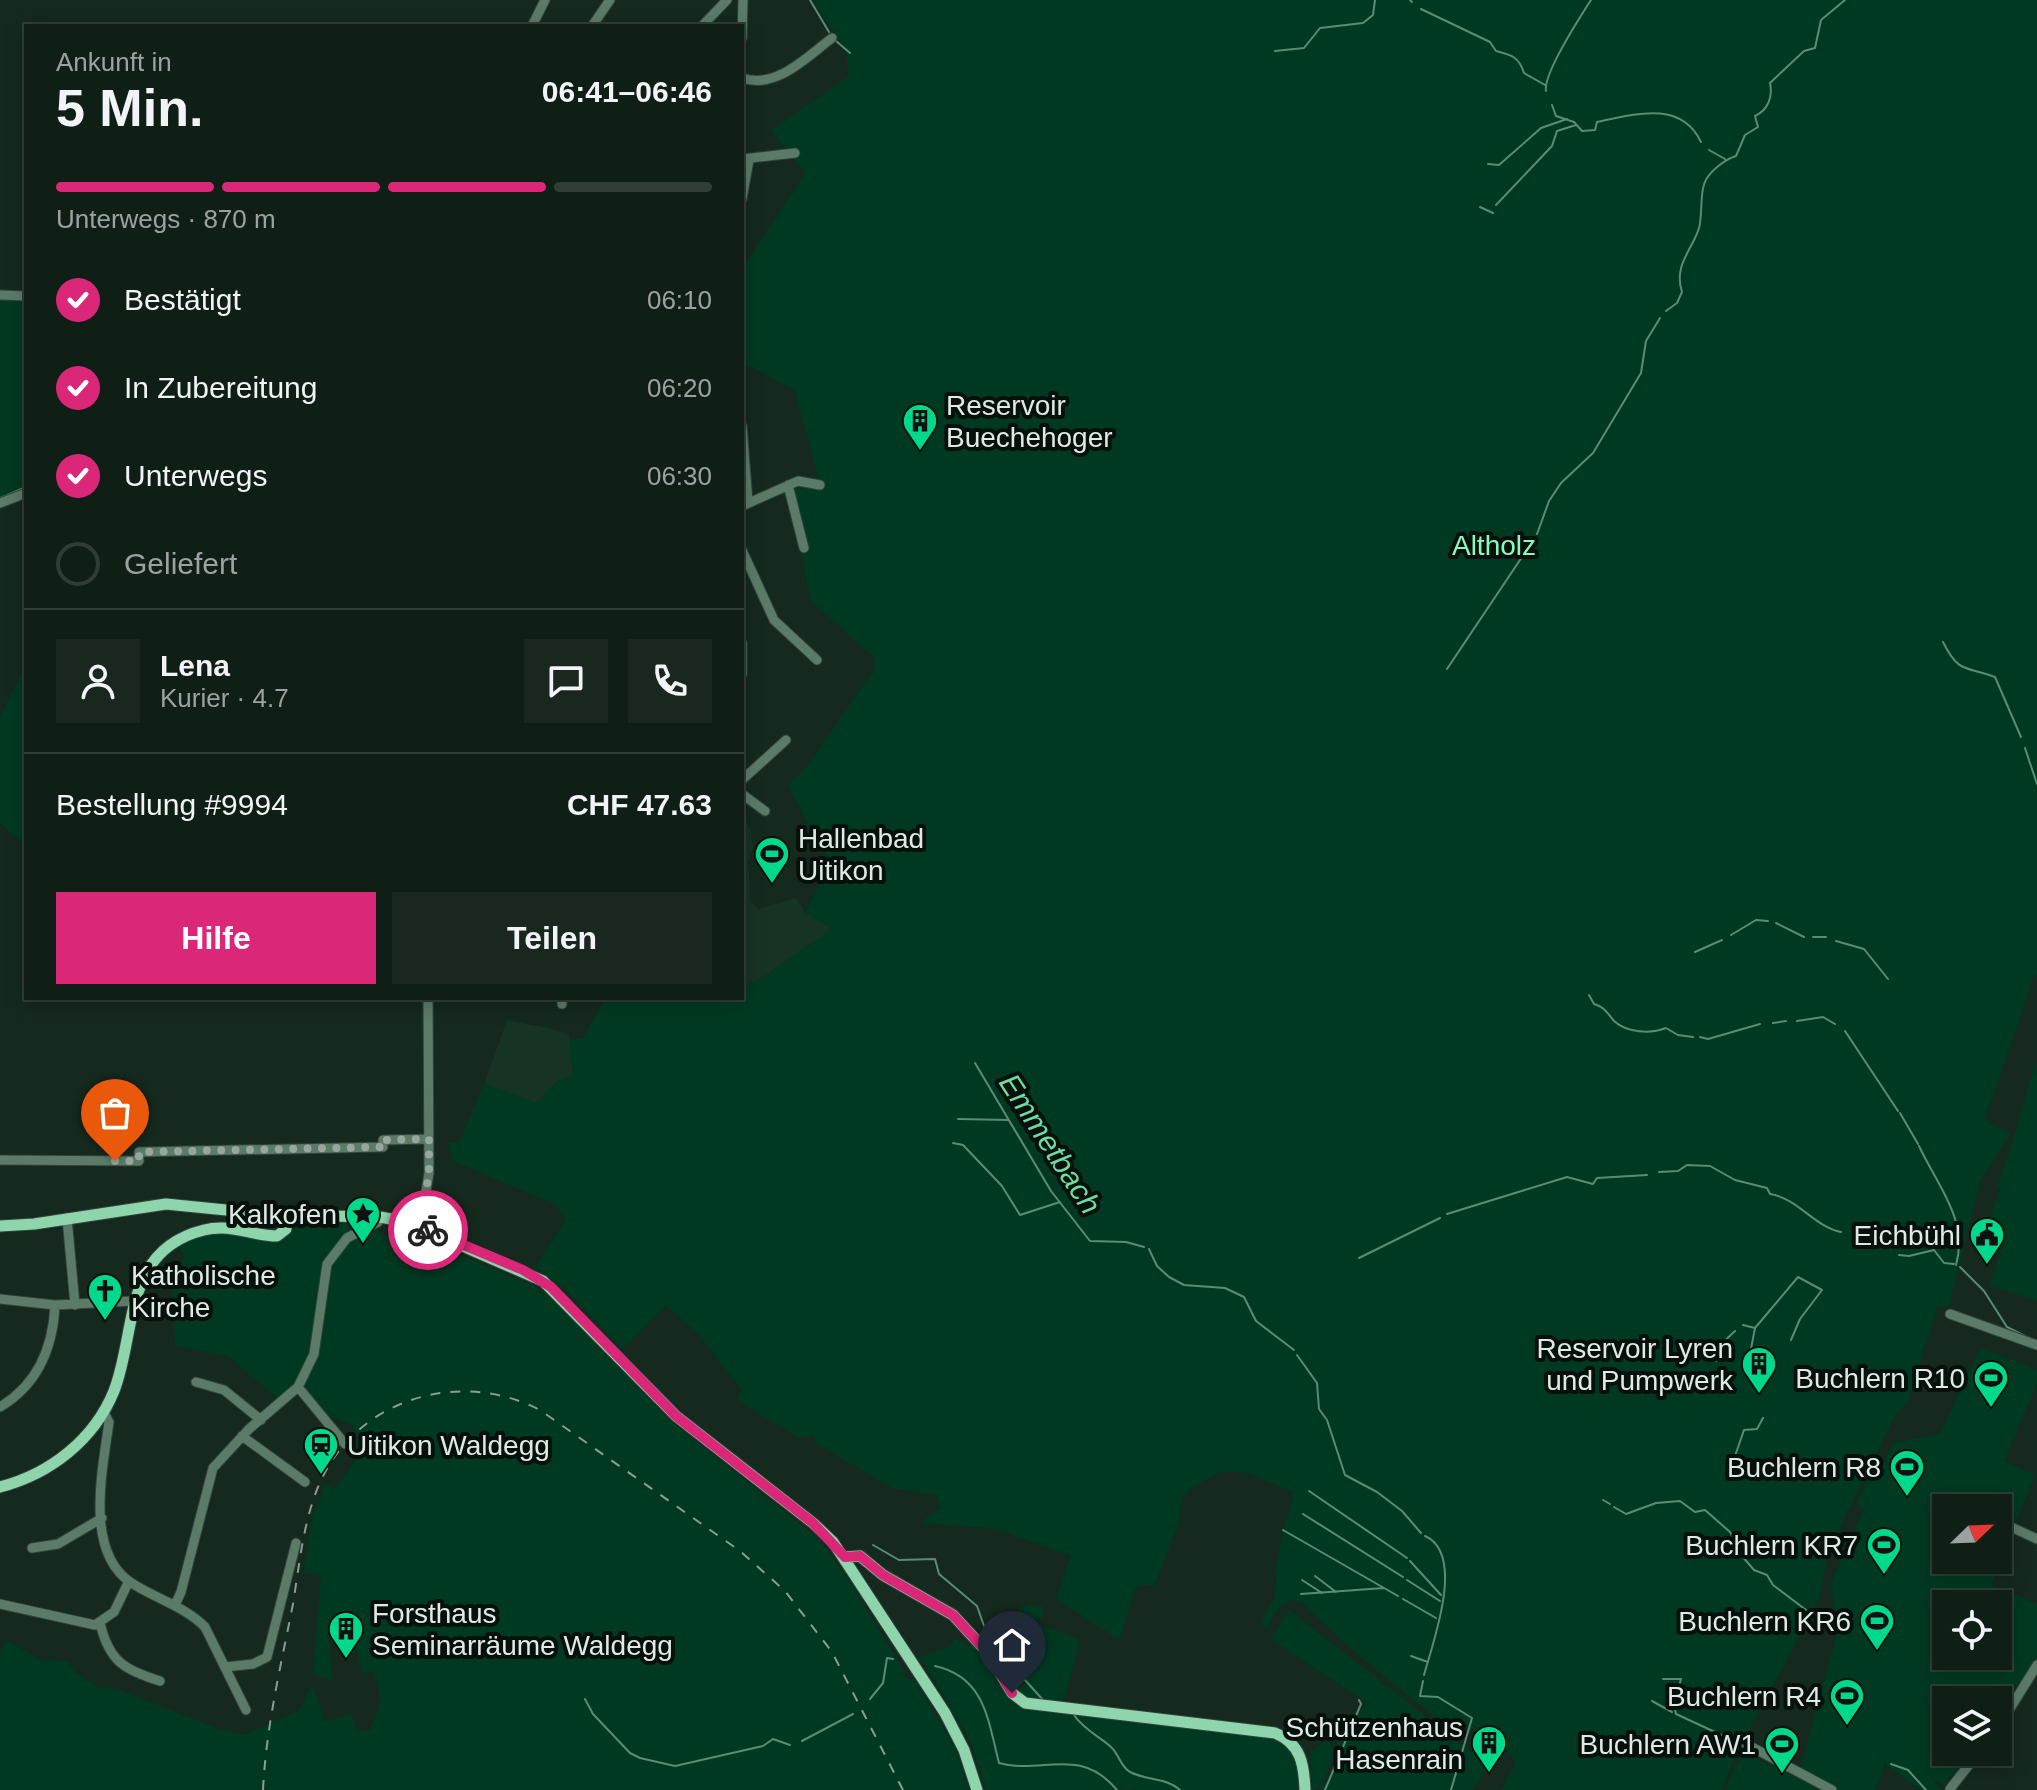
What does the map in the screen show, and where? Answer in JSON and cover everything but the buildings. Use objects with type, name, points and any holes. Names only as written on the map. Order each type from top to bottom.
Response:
[{"type":"main road","points":[[0,1226],[166,1204],[287,1216],[380,1217],[420,1227],[523,1270],[551,1287],[676,1416],[813,1523],[845,1557],[945,1713],[964,1750],[977,1790]]},
{"type":"main road","points":[[0,1487],[23,1480],[56,1462],[85,1437],[103,1411],[115,1387],[133,1301],[155,1262],[181,1239],[203,1230],[227,1227],[275,1237],[286,1229],[287,1216]]},
{"type":"main road","points":[[845,1557],[860,1556],[883,1575],[946,1609],[988,1653],[1012,1693],[1025,1703],[1275,1733],[1298,1751],[1303,1763],[1305,1790]]},
{"type":"street","points":[[533,24],[545,0]]},
{"type":"street","points":[[593,24],[610,0]]},
{"type":"street","points":[[704,24],[727,0]]},
{"type":"street","points":[[742,24],[743,0]]},
{"type":"street","points":[[744,78],[764,80],[777,76],[832,38]]},
{"type":"street","points":[[746,160],[795,153]]},
{"type":"street","points":[[0,295],[24,296]]},
{"type":"street","points":[[744,478],[745,504],[798,481],[820,485]]},
{"type":"street","points":[[788,485],[804,548]]},
{"type":"street","points":[[0,503],[24,494]]},
{"type":"street","points":[[744,554],[774,620],[817,660]]},
{"type":"street","points":[[744,778],[786,740]]},
{"type":"street","points":[[744,795],[765,811]]},
{"type":"street","points":[[420,1227],[429,1173],[428,1000]]},
{"type":"street","points":[[0,1160],[139,1161],[139,1152],[383,1147],[383,1140],[429,1139]]},
{"type":"street","points":[[175,1605],[211,1472],[242,1436],[298,1387],[314,1354],[327,1264],[342,1242],[378,1222],[380,1217]]},
{"type":"street","points":[[67,1218],[75,1305]]},
{"type":"street","points":[[0,1299],[55,1305],[133,1301]]},
{"type":"street","points":[[0,1407],[22,1391],[38,1372],[50,1341],[55,1305]]},
{"type":"street","points":[[1950,1314],[2037,1345]]},
{"type":"street","points":[[196,1382],[224,1390],[261,1420]]},
{"type":"street","points":[[298,1387],[315,1403],[345,1444]]},
{"type":"street","points":[[103,1411],[109,1422],[102,1518],[106,1552],[129,1581],[175,1605],[205,1627],[246,1710]]},
{"type":"street","points":[[242,1436],[305,1482]]},
{"type":"street","points":[[32,1548],[58,1544],[102,1518]]},
{"type":"street","points":[[2012,1527],[2037,1539]]},
{"type":"street","points":[[225,1667],[259,1663],[267,1657],[296,1543]]},
{"type":"street","points":[[0,1604],[84,1625],[100,1623],[114,1612],[129,1581]]},
{"type":"street","points":[[100,1623],[105,1646],[117,1661],[160,1681]]},
{"type":"street","points":[[2012,1705],[2037,1665]]},
{"type":"street","points":[[1746,1744],[1832,1790]]},
{"type":"street","points":[[1950,1789],[1968,1766]]},
{"type":"shaded area","points":[[744,821],[751,831],[753,848],[748,862],[751,902],[759,909],[796,898],[805,912],[832,929],[765,976],[744,986]]},
{"type":"shaded area","points":[[507,1020],[557,1030],[569,1036],[574,1075],[558,1081],[536,1103],[484,1084]]},
{"type":"green space","name":"Altholz","points":[[813,0],[2037,0],[2037,976],[2034,975],[1985,1119],[2010,1134],[1980,1181],[1949,1306],[1937,1307],[1909,1399],[1894,1418],[1841,1525],[1828,1556],[1818,1601],[1739,1749],[1722,1790],[1501,1790],[1516,1763],[1503,1747],[1497,1749],[1461,1722],[1454,1729],[1434,1715],[1375,1669],[1302,1603],[1290,1600],[1275,1612],[1267,1628],[1261,1622],[1275,1596],[1277,1560],[1293,1492],[1248,1473],[1221,1471],[1191,1488],[1182,1499],[1178,1525],[1154,1586],[1139,1585],[1134,1591],[1120,1638],[1113,1636],[1056,1599],[1071,1556],[993,1528],[919,1523],[941,1508],[937,1495],[892,1488],[814,1442],[815,1435],[798,1438],[743,1404],[736,1398],[742,1390],[698,1334],[666,1305],[622,1349],[568,1292],[535,1267],[566,1220],[557,1205],[453,1161],[449,1143],[459,1143],[484,1084],[536,1103],[558,1081],[573,1075],[569,1040],[583,1038],[605,1000],[744,1000],[744,986],[765,976],[831,929],[805,912],[832,860],[827,858],[788,785],[805,769],[874,670],[873,656],[810,601],[791,490],[818,477],[795,390],[744,363],[744,266],[805,173],[771,130],[849,76],[846,52]]},
{"type":"green space","points":[[0,295],[24,296],[24,494],[0,503]]},
{"type":"green space","points":[[24,669],[24,844],[0,823],[0,717]]},
{"type":"green space","points":[[2037,1060],[2037,1301],[1989,1285],[2002,1250],[1979,1243],[2001,1188],[1997,1186]]},
{"type":"green space","points":[[370,1222],[395,1244],[423,1250],[427,1241],[534,1286],[551,1298],[673,1423],[821,1541],[847,1577],[909,1679],[915,1680],[955,1748],[969,1790],[0,1790],[0,1652],[6,1641],[42,1660],[68,1662],[75,1672],[100,1688],[112,1687],[219,1729],[244,1735],[299,1710],[313,1684],[324,1722],[352,1714],[357,1731],[370,1730],[381,1700],[374,1672],[362,1673],[353,1633],[328,1632],[332,1681],[313,1674],[321,1577],[304,1572],[312,1518],[326,1483],[335,1489],[360,1454],[352,1447],[359,1438],[349,1423],[329,1416],[298,1381],[280,1401],[228,1356],[175,1346],[172,1281],[185,1256],[174,1243],[203,1230],[271,1236],[305,1225]]},
{"type":"green space","points":[[1980,1348],[2037,1370],[2037,1384],[2004,1461],[2035,1475],[2012,1532],[2012,1494],[1932,1494],[1932,1574],[1995,1574],[1991,1584],[2005,1590],[1932,1590],[1932,1670],[2012,1670],[2012,1593],[2037,1604],[2037,1657],[2012,1693],[2012,1686],[1932,1686],[1932,1766],[1964,1766],[1959,1774],[1951,1775],[1944,1785],[1931,1778],[1942,1790],[1920,1790],[1885,1764],[1888,1752],[1876,1790],[1725,1790],[1743,1751],[1772,1766],[1778,1764],[1799,1774],[1837,1633],[1831,1583],[1864,1509],[1856,1505],[1868,1479],[1876,1481],[1893,1442],[1940,1434]]},
{"type":"green space","points":[[1028,1605],[1043,1606],[1043,1615],[1035,1622],[1080,1640],[1060,1714],[1269,1735],[1292,1750],[1299,1770],[1299,1790],[1136,1790],[1133,1785],[1132,1790],[986,1790],[972,1744],[920,1657],[951,1646],[954,1638],[969,1646],[995,1629],[1007,1646],[1019,1634],[1018,1609]]},
{"type":"green space","points":[[1289,1610],[1489,1765],[1473,1790],[1317,1790],[1326,1782],[1334,1764],[1338,1745],[1333,1738],[1367,1703],[1270,1639]]},
{"type":"green space","points":[[1328,1739],[1334,1752],[1322,1785],[1312,1790],[1310,1752]]},
{"type":"waterway","points":[[810,0],[829,32]]},
{"type":"waterway","points":[[1275,51],[1304,48],[1320,28],[1363,23],[1373,15],[1375,0]]},
{"type":"waterway","points":[[1546,91],[1550,72],[1591,0]]},
{"type":"waterway","points":[[1666,311],[1677,303],[1682,292],[1680,274],[1699,228],[1707,178],[1720,165],[1736,156],[1745,135],[1758,127],[1755,116],[1768,102],[1770,83],[1804,51],[1815,48],[1821,20],[1845,0]]},
{"type":"waterway","points":[[1421,9],[1490,42],[1496,51],[1517,60],[1524,73],[1545,85]]},
{"type":"waterway","points":[[836,41],[850,53]]},
{"type":"waterway","points":[[1552,105],[1556,116],[1574,122],[1582,131],[1595,130],[1597,122],[1626,116],[1669,115],[1682,120],[1701,142]]},
{"type":"waterway","points":[[1488,164],[1499,165],[1541,128],[1567,119]]},
{"type":"waterway","points":[[1496,205],[1552,146],[1557,131],[1576,125]]},
{"type":"waterway","points":[[1709,150],[1725,159]]},
{"type":"waterway","points":[[1480,207],[1493,213]]},
{"type":"waterway","points":[[1537,534],[1549,501],[1561,483],[1593,453],[1641,373],[1646,341],[1660,318]]},
{"type":"waterway","points":[[0,498],[24,488]]},
{"type":"waterway","points":[[1447,669],[1532,542]]},
{"type":"waterway","points":[[1943,642],[1959,664],[1995,677],[2021,737]]},
{"type":"waterway","points":[[2025,748],[2037,784]]},
{"type":"waterway","points":[[1731,935],[1756,920],[1768,921]]},
{"type":"waterway","points":[[1776,923],[1804,937]]},
{"type":"waterway","points":[[1813,937],[1826,937]]},
{"type":"waterway","points":[[1695,952],[1722,940]]},
{"type":"waterway","points":[[1836,941],[1864,949],[1888,979]]},
{"type":"waterway","points":[[1589,995],[1594,1004],[1626,1028],[1646,1032],[1666,1028],[1678,1035],[1693,1037]]},
{"type":"waterway","points":[[1797,1021],[1823,1017],[1835,1024]]},
{"type":"waterway","points":[[1773,1023],[1786,1021]]},
{"type":"waterway","points":[[1700,1037],[1708,1039],[1760,1024]]},
{"type":"waterway","points":[[1845,1031],[1898,1111]]},
{"type":"waterway","name":"Emmetbach","points":[[975,1063],[1051,1191],[1090,1241],[1126,1242],[1144,1247]]},
{"type":"waterway","points":[[1900,1113],[1918,1144]]},
{"type":"waterway","points":[[958,1119],[1008,1120]]},
{"type":"waterway","points":[[953,1143],[963,1145],[1002,1186],[1020,1215],[1060,1202]]},
{"type":"waterway","points":[[1919,1146],[1955,1218],[1959,1249],[1956,1265]]},
{"type":"waterway","points":[[1659,1172],[1678,1171],[1687,1165],[1710,1166],[1735,1180],[1767,1188],[1770,1194],[1789,1201],[1823,1225],[1841,1232]]},
{"type":"waterway","points":[[1447,1214],[1567,1177],[1593,1184],[1597,1178],[1647,1175]]},
{"type":"waterway","points":[[1359,1258],[1440,1218]]},
{"type":"waterway","name":"Emmetbach","points":[[1149,1249],[1157,1266],[1184,1285],[1225,1288],[1244,1297],[1256,1321],[1294,1350]]},
{"type":"waterway","points":[[1899,1255],[1909,1256],[1934,1250],[1944,1263],[1954,1264]]},
{"type":"waterway","points":[[1960,1267],[1984,1291],[2007,1327],[2025,1336]]},
{"type":"waterway","points":[[1743,1325],[1755,1328],[1798,1277],[1822,1290],[1800,1319],[1791,1340]]},
{"type":"waterway","points":[[1750,1354],[1755,1328]]},
{"type":"waterway","points":[[1717,1361],[1717,1348],[1735,1331]]},
{"type":"waterway","name":"Emmetbach","points":[[1297,1355],[1317,1383],[1319,1409],[1327,1420],[1345,1475],[1377,1492],[1402,1511],[1421,1533]]},
{"type":"waterway","points":[[1726,1458],[1735,1456],[1744,1430],[1757,1429],[1763,1418]]},
{"type":"waterway","points":[[1309,1491],[1407,1558]]},
{"type":"waterway","points":[[1603,1500],[1610,1504]]},
{"type":"waterway","points":[[1614,1507],[1626,1514],[1656,1503],[1680,1501],[1695,1512],[1705,1510],[1730,1532],[1739,1549]]},
{"type":"waterway","points":[[1303,1514],[1403,1577]]},
{"type":"waterway","points":[[1283,1530],[1398,1596]]},
{"type":"waterway","name":"Emmetbach","points":[[1424,1675],[1439,1621],[1445,1579],[1437,1546],[1425,1536]]},
{"type":"waterway","points":[[873,1545],[899,1560],[935,1559],[939,1574],[977,1606],[990,1643],[1011,1666]]},
{"type":"waterway","points":[[1742,1556],[1754,1570],[1767,1575],[1773,1585],[1810,1613]]},
{"type":"waterway","points":[[1410,1561],[1441,1595]]},
{"type":"waterway","points":[[1315,1576],[1336,1592]]},
{"type":"waterway","points":[[1302,1580],[1322,1593]]},
{"type":"waterway","points":[[1407,1580],[1440,1601]]},
{"type":"waterway","points":[[1301,1594],[1384,1588]]},
{"type":"waterway","points":[[1403,1599],[1436,1618]]},
{"type":"waterway","points":[[1411,1656],[1428,1662]]},
{"type":"waterway","points":[[870,1699],[883,1683],[887,1658],[893,1659]]},
{"type":"waterway","points":[[935,1666],[965,1680],[982,1702],[999,1763],[1089,1768],[1117,1790]]},
{"type":"waterway","points":[[1017,1671],[1043,1700]]},
{"type":"waterway","points":[[1663,1679],[1681,1679],[1674,1705],[1676,1714],[1741,1744]]},
{"type":"waterway","name":"Emmetbach","points":[[1423,1681],[1420,1696],[1438,1697],[1472,1718],[1451,1790]]},
{"type":"waterway","points":[[585,1699],[593,1714],[630,1753],[675,1766],[763,1746],[773,1739],[790,1745]]},
{"type":"waterway","points":[[1325,1790],[1361,1704],[1359,1700]]},
{"type":"waterway","points":[[1652,1701],[1672,1712]]},
{"type":"waterway","points":[[802,1741],[853,1714]]},
{"type":"waterway","points":[[1074,1715],[1111,1747],[1130,1772],[1168,1783],[1180,1790]]},
{"type":"waterway","points":[[1891,1764],[1908,1770],[1926,1790]]},
{"type":"railway","points":[[263,1790],[271,1720],[304,1538],[324,1474],[342,1447],[364,1425],[390,1409],[418,1398],[449,1392],[480,1392],[510,1398],[540,1410],[740,1551],[785,1591],[832,1652],[903,1790]]},
{"type":"way so far","points":[[115,1161],[139,1161],[139,1152],[383,1147],[383,1140],[429,1139],[429,1173],[420,1227],[428,1230]]},
{"type":"place","name":"Reservoir Buechehoger","points":[[920,452]]},
{"type":"place","name":"Hallenbad Uitikon","points":[[772,885]]},
{"type":"place","name":"Kalkofen","points":[[363,1245]]},
{"type":"place","name":"Eichbühl","points":[[1987,1266]]},
{"type":"place","name":"Katholische Kirche","points":[[105,1322]]},
{"type":"place","name":"Reservoir Lyren und Pumpwerk","points":[[1759,1395]]},
{"type":"place","name":"Buchlern R10","points":[[1991,1409]]},
{"type":"place","name":"Uitikon Waldegg","points":[[321,1476]]},
{"type":"place","name":"Buchlern R8","points":[[1907,1498]]},
{"type":"place","name":"Buchlern KR7","points":[[1884,1576]]},
{"type":"place","name":"Buchlern KR6","points":[[1877,1652]]},
{"type":"place","name":"Forsthaus Seminarräume Waldegg","points":[[346,1660]]},
{"type":"place","name":"Buchlern R4","points":[[1847,1727]]},
{"type":"place","name":"Schützenhaus Hasenrain","points":[[1489,1774]]},
{"type":"place","name":"Buchlern AW1","points":[[1782,1775]]},
{"type":"route","points":[[428,1230],[523,1270],[551,1287],[676,1416],[813,1523],[845,1557],[860,1556],[883,1575],[934,1601],[953,1615],[988,1653],[1012,1693]]}]
